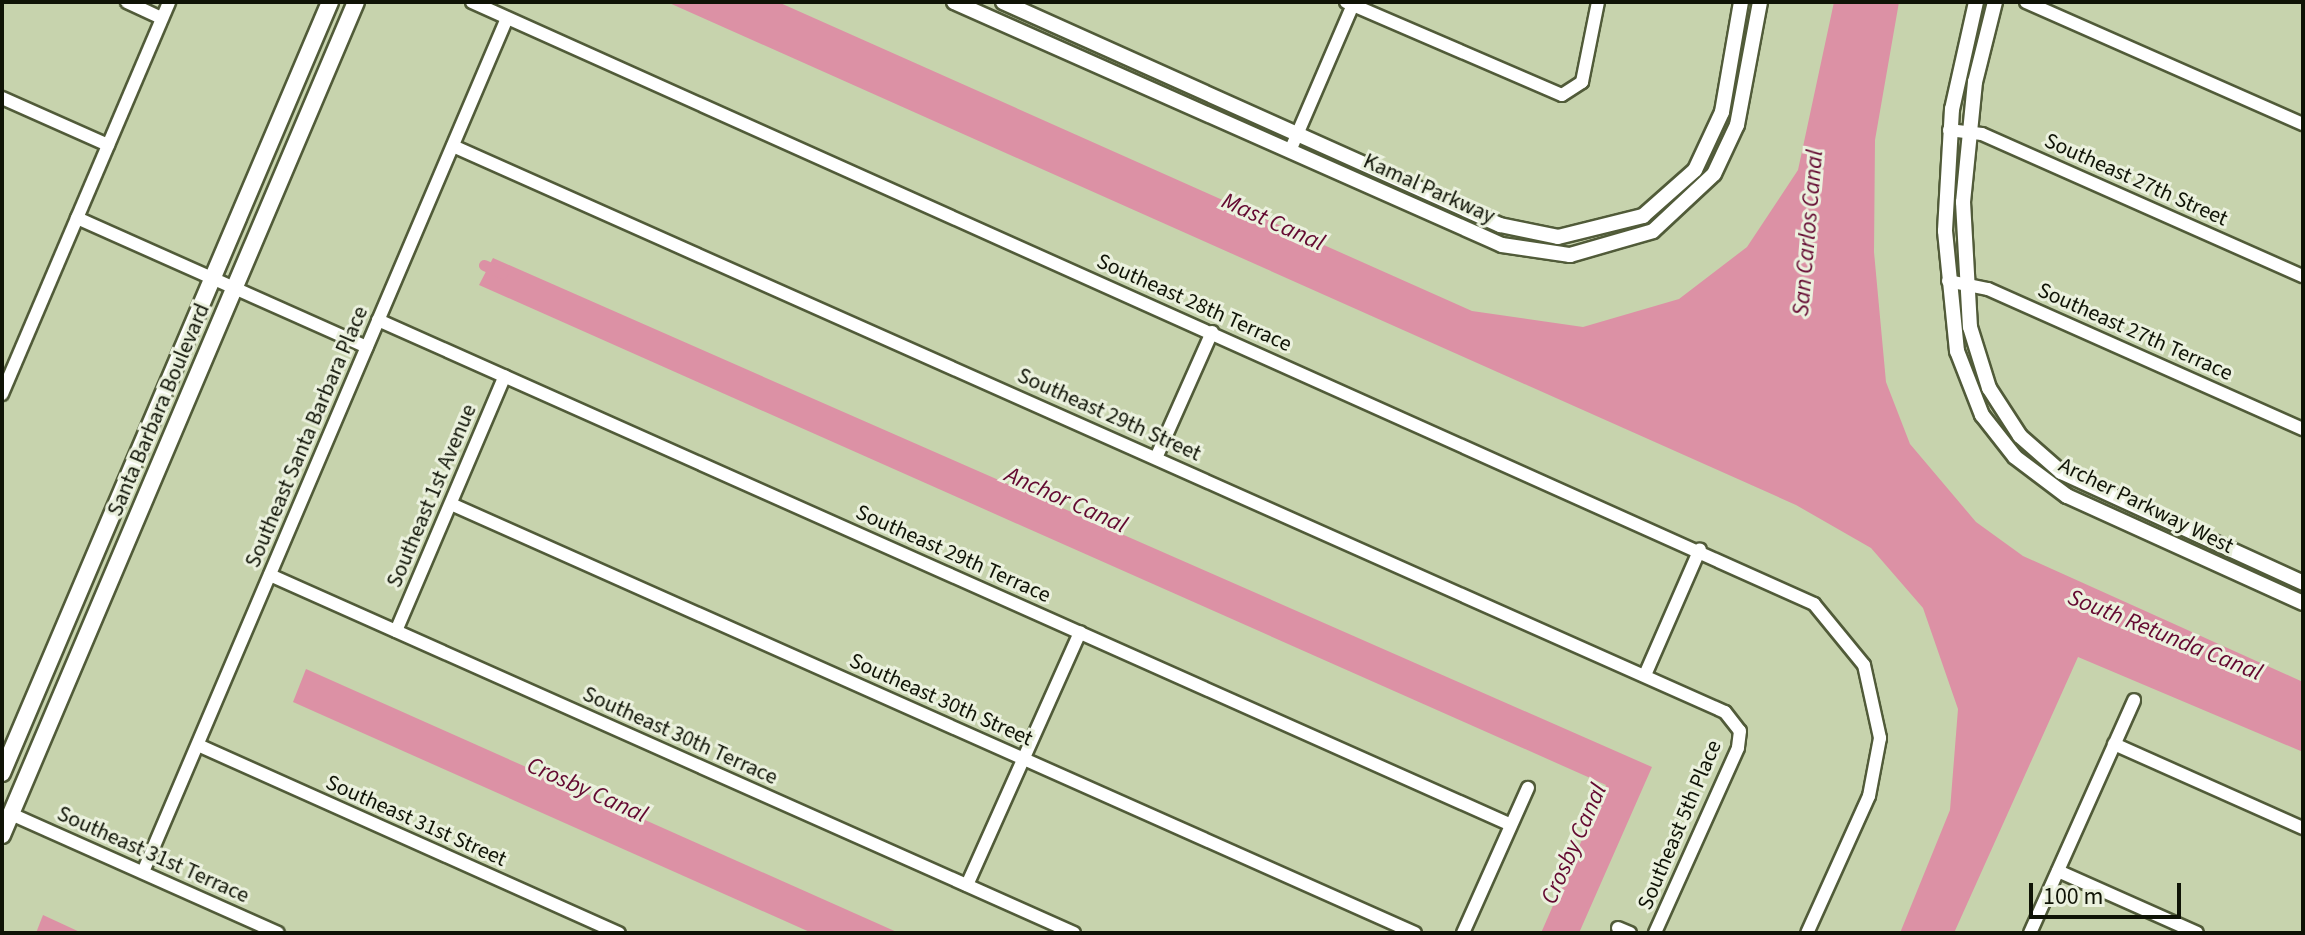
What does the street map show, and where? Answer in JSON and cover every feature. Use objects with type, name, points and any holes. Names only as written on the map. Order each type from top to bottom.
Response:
[{"type":"main road","name":"Santa Barbara Boulevard","points":[[2,773],[330,2]]},
{"type":"main road","name":"Santa Barbara Boulevard","points":[[2,835],[356,2]]},
{"type":"street","points":[[127,2],[162,18]]},
{"type":"street","points":[[2,394],[169,2]]},
{"type":"street","name":"Southeast 28th Terrace","points":[[472,2],[1700,549],[1814,604],[1850,641],[1870,678],[1880,723],[1874,782],[1807,933]]},
{"type":"street","name":"Kamal Parkway","points":[[954,2],[1514,249],[1570,255],[1622,245],[1680,212],[1724,159],[1737,125],[1760,2]]},
{"type":"street","name":"Kamal Parkway","points":[[1003,2],[1514,230],[1558,237],[1610,230],[1657,207],[1705,155],[1722,112],[1741,2]]},
{"type":"street","points":[[1290,151],[1350,4],[1551,93],[1573,92],[1586,71],[1598,2]]},
{"type":"street","name":"Archer Parkway West","points":[[1976,2],[1949,130],[1948,281],[1969,390],[1997,437],[2034,475],[2090,508],[2303,603]]},
{"type":"street","name":"Archer Parkway West","points":[[1995,2],[1968,131],[1968,284],[1981,368],[1999,407],[2033,449],[2110,497],[2303,583]]},
{"type":"street","points":[[2026,2],[2303,124]]},
{"type":"street","name":"Southeast Santa Barbara Place","points":[[143,872],[507,18]]},
{"type":"street","points":[[2,98],[108,145]]},
{"type":"street","name":"Southeast 27th Street","points":[[1949,130],[1968,131],[2303,276]]},
{"type":"street","name":"Southeast 29th Street","points":[[453,146],[1645,675],[1725,712],[1740,731]]},
{"type":"street","points":[[77,218],[367,347]]},
{"type":"street","name":"Southeast 27th Terrace","points":[[1948,281],[1968,284],[2303,429]]},
{"type":"street","name":"Southeast 29th Terrace","points":[[378,320],[1511,825]]},
{"type":"street","points":[[1156,458],[1212,332]]},
{"type":"street","name":"Southeast 1st Avenue","points":[[396,631],[505,376]]},
{"type":"street","name":"Southeast 30th Street","points":[[451,504],[1415,933]]},
{"type":"street","points":[[1645,675],[1700,549]]},
{"type":"street","name":"Southeast 30th Terrace","points":[[270,575],[1074,933]]},
{"type":"street","points":[[967,885],[1080,632]]},
{"type":"street","points":[[2030,933],[2134,700]]},
{"type":"street","name":"Southeast 5th Place","points":[[1655,933],[1740,731]]},
{"type":"street","points":[[2114,744],[2303,828]]},
{"type":"street","name":"Southeast 31st Street","points":[[198,745],[619,933]]},
{"type":"street","points":[[1463,933],[1528,788]]},
{"type":"street","name":"Southeast 31st Terrace","points":[[11,814],[278,933]]},
{"type":"street","points":[[2058,871],[2197,933]]},
{"type":"water","points":[[667,2],[778,2],[1472,311],[1583,327],[1679,299],[1747,247],[1798,170],[1834,2],[1899,2],[1875,140],[1874,252],[1886,382],[1910,444],[1976,522],[2023,556],[2303,682],[2303,752],[2078,657],[1954,933],[1900,933],[1950,810],[1958,709],[1923,608],[1871,548],[1796,505]]},
{"type":"water","points":[[493,258],[1652,767],[1579,933],[1541,933],[1606,785],[479,285]]},
{"type":"water","points":[[306,669],[899,933],[812,933],[293,702]]},
{"type":"water","points":[[43,915],[82,933],[36,933]]},
{"type":"waterway","name":"Anchor Canal","points":[[484,265],[502,273]]},
{"type":"water label","name":"Mast Canal","points":[[1273,222]]},
{"type":"water label","name":"San Carlos Canal","points":[[1808,233]]},
{"type":"water label","name":"South Retunda Canal","points":[[2165,635]]},
{"type":"water label","name":"Crosby Canal","points":[[587,790]]},
{"type":"water label","name":"Crosby Canal","points":[[1574,844]]}]
